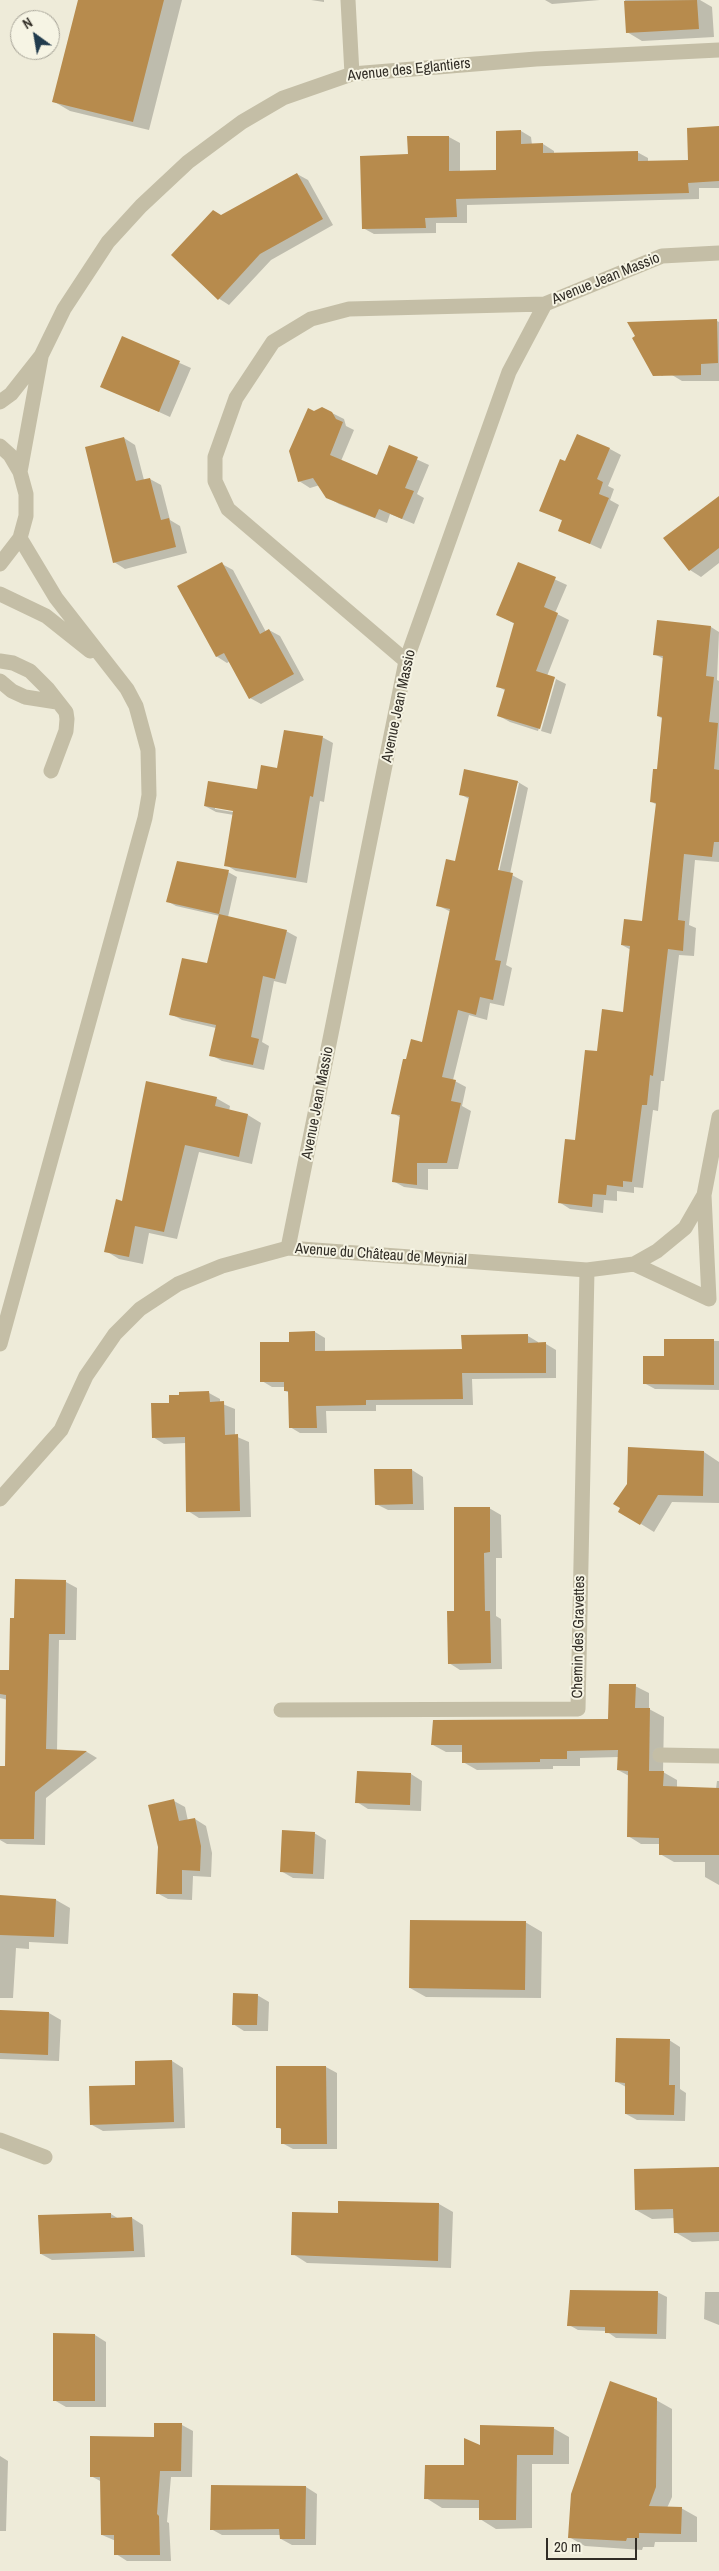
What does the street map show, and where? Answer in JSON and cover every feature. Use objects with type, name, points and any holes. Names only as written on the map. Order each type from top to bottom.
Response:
[{"type":"street","points":[[348,0],[352,74]]},
{"type":"street","name":"Avenue des Eglantiers","points":[[0,402],[11,394],[41,356],[64,309],[108,242],[141,206],[188,162],[242,122],[283,98],[352,74],[536,58],[719,50]]},
{"type":"street","name":"Avenue Jean Massio","points":[[288,1248],[406,661],[509,372],[545,304],[662,256],[719,253]]},
{"type":"street","points":[[406,661],[228,509],[215,480],[215,457],[236,398],[273,342],[311,319],[349,309],[545,304]]},
{"type":"street","name":"Avenue des Eglantiers","points":[[20,472],[41,356]]},
{"type":"street","points":[[0,446],[10,455],[20,472],[26,494],[26,509],[20,538],[5,560],[0,564]]},
{"type":"street","points":[[0,1344],[150,795],[148,750],[142,724],[127,689],[56,598],[20,538]]},
{"type":"street","points":[[0,594],[46,616],[108,666]]},
{"type":"street","points":[[0,661],[12,663],[30,671],[48,689],[66,712],[66,731],[51,771]]},
{"type":"street","points":[[0,681],[12,691],[25,697],[57,702]]},
{"type":"street","name":"Avenue du Château de Meynial","points":[[0,1499],[61,1430],[86,1376],[99,1354],[115,1334],[140,1309],[178,1284],[222,1266],[288,1248],[587,1270],[634,1264],[657,1251],[685,1228],[704,1195],[719,1117]]},
{"type":"street","points":[[634,1264],[709,1299],[704,1195]]},
{"type":"street","name":"Chemin des Gravettes","points":[[281,1710],[578,1709],[587,1270]]},
{"type":"street","points":[[660,1755],[719,1756]]},
{"type":"street","points":[[0,2140],[45,2157]]},
{"type":"building","points":[[78,0],[164,0],[133,122],[52,102]]},
{"type":"building","points":[[697,0],[699,29],[626,33],[624,1]]},
{"type":"building","points":[[719,126],[719,181],[688,183],[689,193],[456,199],[457,217],[425,218],[426,228],[362,229],[360,156],[408,154],[407,136],[449,136],[449,171],[496,170],[496,131],[521,130],[521,144],[543,143],[543,153],[638,151],[638,161],[688,160],[687,128]]},
{"type":"building","points":[[297,173],[323,219],[260,254],[218,300],[171,255],[213,210],[221,215]]},
{"type":"building","points":[[717,319],[718,363],[701,364],[701,375],[653,376],[632,338],[635,336],[627,322]]},
{"type":"building","points":[[122,336],[180,361],[159,412],[100,387]]},
{"type":"building","points":[[322,407],[332,412],[336,419],[343,422],[330,455],[377,475],[389,445],[418,457],[405,488],[414,491],[402,519],[379,509],[375,518],[326,498],[313,478],[298,482],[289,451],[308,408],[314,411]]},
{"type":"building","points":[[577,434],[610,448],[597,479],[603,482],[599,494],[609,498],[590,544],[558,531],[562,520],[539,511],[560,459],[565,461]]},
{"type":"building","points":[[124,437],[136,481],[150,478],[161,520],[169,518],[176,547],[113,563],[85,447]]},
{"type":"building","points":[[719,496],[719,548],[689,571],[663,538]]},
{"type":"building","points":[[222,562],[260,634],[269,629],[294,674],[249,699],[224,653],[216,657],[177,586]]},
{"type":"building","points":[[518,562],[556,577],[544,607],[558,613],[536,671],[555,677],[540,729],[497,716],[505,689],[496,687],[514,623],[496,615]]},
{"type":"building","points":[[657,620],[711,626],[706,676],[714,677],[709,722],[718,723],[714,769],[719,770],[719,842],[714,842],[712,857],[684,854],[678,920],[685,921],[683,951],[668,949],[653,1076],[650,1075],[647,1105],[642,1105],[632,1182],[623,1181],[623,1187],[607,1185],[606,1195],[593,1194],[592,1207],[558,1203],[565,1139],[575,1140],[585,1050],[597,1051],[602,1009],[623,1012],[630,946],[621,945],[624,919],[642,921],[656,803],[650,802],[653,769],[657,769],[662,717],[657,716],[663,656],[653,655]]},
{"type":"building","points":[[284,730],[323,736],[313,797],[310,796],[296,878],[224,866],[233,811],[204,806],[208,781],[257,789],[261,765],[277,768]]},
{"type":"building","points":[[464,769],[518,781],[498,870],[513,873],[495,960],[501,961],[493,1000],[480,997],[476,1015],[458,1010],[442,1077],[456,1080],[451,1101],[461,1103],[447,1163],[417,1163],[417,1185],[392,1182],[400,1115],[391,1114],[403,1059],[406,1059],[411,1039],[422,1042],[450,909],[436,906],[446,859],[455,861],[469,797],[459,795]]},
{"type":"building","points":[[177,861],[229,870],[219,914],[166,902]]},
{"type":"building","points":[[219,914],[287,930],[275,979],[263,976],[251,1037],[259,1039],[253,1065],[209,1056],[216,1025],[169,1015],[182,958],[207,963]]},
{"type":"building","points":[[146,1081],[217,1097],[215,1106],[248,1114],[239,1157],[185,1145],[164,1232],[135,1226],[129,1257],[104,1252],[116,1199],[122,1201]]},
{"type":"building","points":[[315,1331],[315,1351],[462,1349],[461,1335],[528,1334],[528,1343],[546,1342],[546,1373],[462,1373],[463,1399],[366,1400],[366,1405],[316,1406],[317,1428],[289,1428],[288,1391],[284,1391],[284,1382],[260,1382],[260,1342],[289,1342],[289,1332]]},
{"type":"building","points":[[664,1339],[714,1339],[714,1385],[643,1384],[643,1356],[664,1356]]},
{"type":"building","points":[[209,1391],[210,1402],[224,1401],[225,1435],[238,1434],[240,1511],[186,1512],[185,1437],[152,1438],[151,1403],[169,1403],[169,1395],[179,1395],[179,1392]]},
{"type":"building","points":[[628,1447],[704,1451],[703,1496],[658,1495],[640,1525],[618,1512],[620,1508],[613,1504],[627,1484]]},
{"type":"building","points":[[374,1469],[412,1469],[413,1504],[375,1505]]},
{"type":"building","points":[[454,1507],[490,1507],[490,1552],[484,1553],[485,1611],[490,1611],[491,1663],[448,1664],[447,1611],[454,1611]]},
{"type":"building","points":[[15,1579],[66,1580],[65,1634],[49,1634],[46,1749],[87,1751],[35,1792],[34,1839],[0,1839],[0,1766],[5,1766],[6,1695],[0,1694],[0,1670],[9,1670],[10,1618],[14,1618]]},
{"type":"building","points":[[609,1684],[636,1684],[635,1708],[650,1708],[649,1771],[664,1771],[663,1786],[719,1788],[719,1855],[659,1855],[659,1838],[627,1837],[628,1771],[617,1770],[618,1750],[567,1751],[567,1759],[540,1759],[540,1762],[462,1763],[462,1745],[431,1745],[433,1720],[608,1719]]},
{"type":"building","points":[[357,1771],[411,1773],[410,1805],[355,1803]]},
{"type":"building","points":[[174,1799],[179,1821],[195,1818],[201,1846],[200,1871],[182,1870],[182,1894],[156,1894],[158,1847],[148,1805]]},
{"type":"building","points":[[282,1830],[315,1832],[313,1874],[280,1872]]},
{"type":"building","points":[[0,1895],[56,1899],[54,1937],[0,1935]]},
{"type":"building","points":[[410,1920],[526,1921],[525,1990],[409,1988]]},
{"type":"building","points":[[233,1993],[258,1994],[257,2025],[232,2025]]},
{"type":"building","points":[[0,2010],[49,2012],[48,2055],[0,2053]]},
{"type":"building","points":[[616,2038],[670,2039],[669,2085],[675,2085],[674,2115],[625,2114],[625,2083],[615,2082]]},
{"type":"building","points":[[172,2060],[174,2122],[90,2125],[89,2086],[135,2085],[135,2061]]},
{"type":"building","points":[[276,2066],[326,2066],[327,2144],[281,2144],[281,2128],[276,2128]]},
{"type":"building","points":[[719,2167],[719,2232],[674,2233],[673,2209],[635,2210],[634,2169]]},
{"type":"building","points":[[338,2201],[439,2203],[438,2261],[291,2255],[292,2212],[338,2213]]},
{"type":"building","points":[[111,2213],[111,2218],[132,2217],[134,2251],[40,2254],[38,2215]]},
{"type":"building","points":[[570,2290],[658,2291],[657,2334],[605,2333],[605,2327],[567,2326]]},
{"type":"building","points":[[53,2333],[95,2334],[95,2401],[53,2401]]},
{"type":"building","points":[[610,2381],[657,2398],[656,2487],[649,2506],[682,2507],[681,2534],[639,2533],[639,2538],[627,2538],[626,2541],[568,2538],[571,2494]]},
{"type":"building","points":[[154,2423],[182,2423],[181,2471],[160,2471],[157,2514],[159,2516],[160,2555],[114,2555],[114,2535],[101,2535],[100,2477],[90,2477],[90,2436],[154,2437]]},
{"type":"building","points":[[480,2425],[554,2427],[553,2455],[517,2455],[516,2520],[479,2520],[479,2500],[424,2499],[425,2465],[464,2465],[464,2438],[480,2445]]},
{"type":"building","points":[[211,2485],[306,2486],[305,2539],[280,2539],[279,2529],[210,2530]]}]
